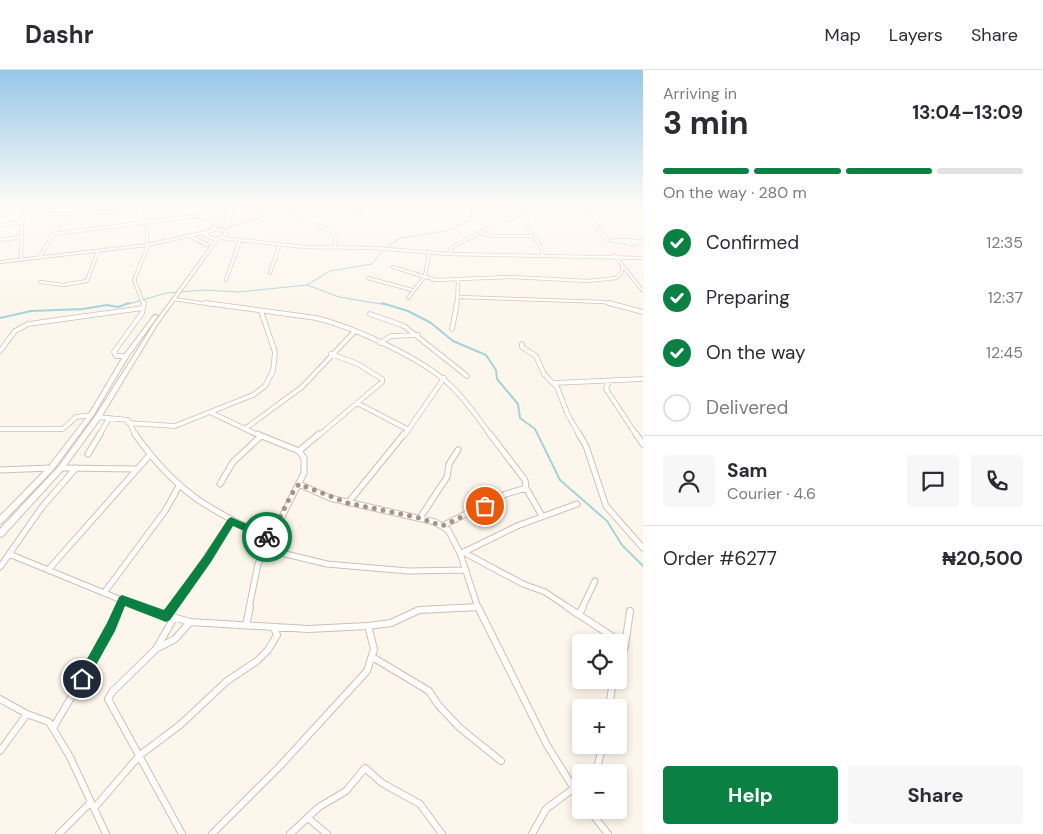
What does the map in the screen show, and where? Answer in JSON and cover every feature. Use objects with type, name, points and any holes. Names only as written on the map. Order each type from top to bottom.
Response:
[{"type":"main road","points":[[0,262],[147,245],[176,240]]},
{"type":"main road","points":[[195,240],[207,247],[228,240]]},
{"type":"main road","points":[[207,240],[207,247]]},
{"type":"main road","points":[[0,534],[61,468],[172,298],[207,247],[218,240]]},
{"type":"main road","points":[[0,521],[50,468],[95,416],[126,356],[172,298]]},
{"type":"street","points":[[21,240],[21,260]]},
{"type":"street","points":[[39,258],[50,240]]},
{"type":"street","points":[[126,356],[116,356],[114,352],[143,308],[144,302],[133,285],[133,279],[136,270],[145,256],[147,240]]},
{"type":"street","points":[[228,240],[449,254],[543,252],[547,255],[643,258]]},
{"type":"street","points":[[226,280],[240,240]]},
{"type":"street","points":[[334,247],[336,240]]},
{"type":"street","points":[[449,254],[451,248],[468,240]]},
{"type":"street","points":[[537,240],[543,252]]},
{"type":"street","points":[[611,240],[631,244],[643,241]]},
{"type":"street","points":[[270,273],[280,244]]},
{"type":"street","points":[[40,282],[63,284],[87,281],[98,251]]},
{"type":"street","points":[[408,298],[412,290],[425,276],[429,253]]},
{"type":"street","points":[[614,256],[642,288]]},
{"type":"street","points":[[393,267],[425,276],[432,280],[512,277],[610,280],[619,277],[622,265]]},
{"type":"street","points":[[368,278],[412,290]]},
{"type":"street","points":[[452,329],[457,313],[456,302],[459,297],[458,280]]},
{"type":"street","points":[[459,297],[604,302],[643,312]]},
{"type":"street","points":[[172,298],[261,312],[280,312],[316,318],[355,331],[444,378],[464,400],[525,480],[526,488],[542,516]]},
{"type":"street","points":[[0,351],[15,331],[28,324],[143,308]]},
{"type":"street","points":[[128,423],[176,426],[253,395],[265,386],[271,377],[275,352],[261,312]]},
{"type":"street","points":[[370,314],[399,323],[418,335],[467,376]]},
{"type":"street","points":[[246,428],[302,387],[331,354],[355,331]]},
{"type":"street","points":[[380,343],[391,336],[418,335]]},
{"type":"street","points":[[522,344],[522,347],[536,356],[544,374],[556,385],[568,415],[586,446],[606,506],[643,548]]},
{"type":"street","points":[[299,451],[382,382],[382,379],[358,364],[331,354]]},
{"type":"street","points":[[348,503],[398,442],[436,392],[444,378]]},
{"type":"street","points":[[556,385],[643,379]]},
{"type":"street","points":[[609,381],[606,389],[628,426],[643,444]]},
{"type":"street","points":[[357,403],[407,429]]},
{"type":"street","points":[[212,413],[299,451],[304,458],[305,466],[299,484],[291,495],[258,564],[246,626]]},
{"type":"street","points":[[0,429],[64,429],[76,417],[95,416],[128,420],[148,457],[164,474],[231,521],[270,538]]},
{"type":"street","points":[[88,454],[109,418]]},
{"type":"street","points":[[220,484],[233,462],[261,436]]},
{"type":"street","points":[[420,518],[447,477],[449,464],[458,450]]},
{"type":"street","points":[[48,570],[148,457]]},
{"type":"street","points":[[0,470],[50,468]]},
{"type":"street","points":[[61,468],[96,470],[136,469]]},
{"type":"street","points":[[0,567],[42,506],[76,468]]},
{"type":"street","points":[[299,484],[348,503],[420,518],[442,526],[452,535],[462,553],[478,607],[547,745],[572,787]]},
{"type":"street","points":[[104,593],[161,516],[179,486]]},
{"type":"street","points":[[442,526],[506,494],[526,488]]},
{"type":"street","points":[[462,553],[542,516],[577,504]]},
{"type":"street","points":[[166,616],[207,559],[231,521]]},
{"type":"street","points":[[265,549],[327,564],[408,571],[466,570]]},
{"type":"street","points":[[462,553],[523,584],[545,592],[609,634]]},
{"type":"street","points":[[8,554],[122,600],[166,616],[190,622],[274,628],[368,626],[391,623],[419,610],[478,607]]},
{"type":"street","points":[[579,614],[595,581]]},
{"type":"street","points":[[53,728],[100,647],[122,600]]},
{"type":"street","points":[[626,634],[630,611]]},
{"type":"street","points":[[174,618],[156,649],[112,692],[108,699],[182,834]]},
{"type":"street","points":[[156,649],[176,639],[190,622]]},
{"type":"street","points":[[212,834],[352,689],[374,658],[374,636],[368,626]]},
{"type":"street","points":[[59,834],[93,805],[140,755],[180,725],[226,681],[257,661],[276,640],[277,635],[274,628]]},
{"type":"street","points":[[374,658],[429,691],[439,706],[460,728],[501,760]]},
{"type":"street","points":[[0,699],[27,714],[49,722],[70,757],[106,834]]},
{"type":"street","points":[[0,751],[27,714]]},
{"type":"street","points":[[290,834],[319,807],[346,791],[360,771],[367,768],[382,783],[420,804],[442,834]]},
{"type":"street","points":[[532,834],[546,809],[560,797],[572,791]]},
{"type":"street","points":[[308,818],[327,834]]},
{"type":"street","points":[[596,819],[608,834]]},
{"type":"waterway","points":[[307,285],[330,271],[372,264],[387,246],[398,240]]},
{"type":"waterway","points":[[125,305],[166,293],[205,290],[239,292],[307,285]]},
{"type":"waterway","points":[[307,285],[339,297],[387,305]]},
{"type":"waterway","points":[[0,318],[31,311],[83,309],[107,305],[118,307],[129,303]]},
{"type":"waterway","points":[[382,303],[408,311],[431,323],[453,341],[486,355],[496,370],[497,379],[518,404],[520,418],[535,429],[560,480],[607,521],[622,545],[643,566]]},
{"type":"way so far","points":[[267,537],[270,538],[291,495],[299,484],[330,498],[420,518],[442,526],[485,506]]},
{"type":"route","points":[[82,679],[111,627],[122,600],[166,616],[226,532],[231,521],[267,537]]}]
